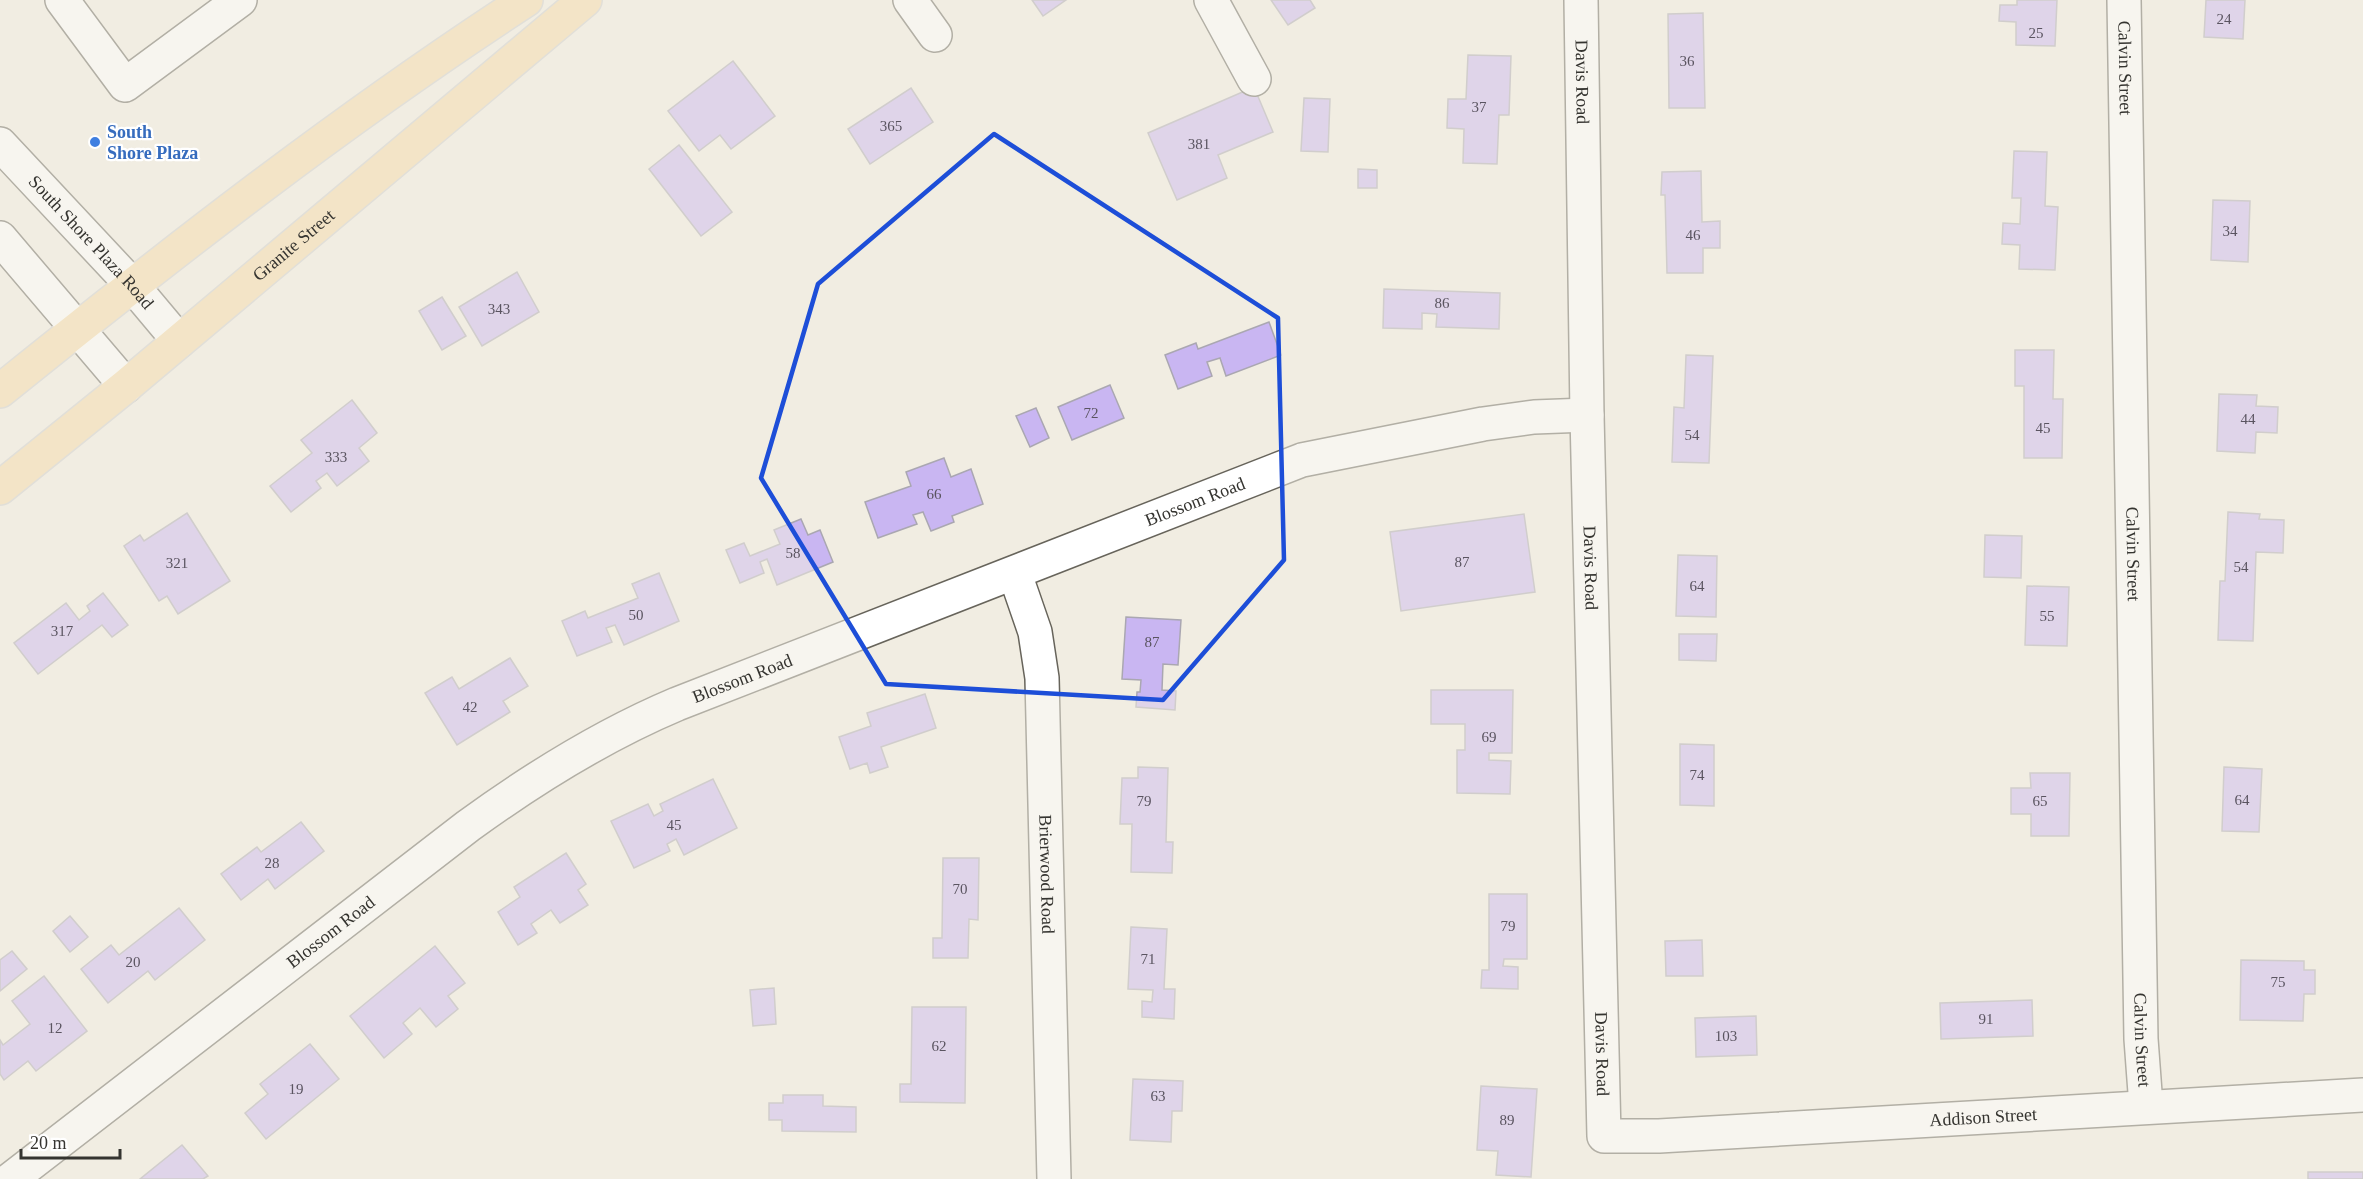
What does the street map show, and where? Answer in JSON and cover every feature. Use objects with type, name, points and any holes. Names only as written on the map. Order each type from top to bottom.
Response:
[{"type":"main road","points":[[0,391],[132,285],[318,145],[526,0]]},
{"type":"main road","name":"Granite Street","points":[[0,488],[126,386],[585,0]]},
{"type":"street","points":[[62,0],[125,86],[240,0]]},
{"type":"street","points":[[910,0],[935,35]]},
{"type":"street","points":[[1211,0],[1254,79]]},
{"type":"street","name":"Davis Road","points":[[1581,0],[1587,415],[1604,1136]]},
{"type":"street","name":"Calvin Street","points":[[2124,0],[2141,1027],[2146,1106]]},
{"type":"street","name":"South Shore Plaza Road","points":[[0,144],[132,285],[179,341]]},
{"type":"street","points":[[0,238],[126,386]]},
{"type":"street","name":"Blossom Road","points":[[11,1179],[468,826],[554,767],[608,735],[646,717],[1015,574],[1253,477],[1302,460],[1483,424],[1534,417],[1587,415]]},
{"type":"street","name":"Brierwood Road","points":[[1015,574],[1035,632],[1042,678],[1054,1179]]},
{"type":"street","name":"Addison Street","points":[[1604,1136],[1671,1135],[2363,1095]]},
{"type":"highlighted area","points":[[994,134],[1278,318],[1284,560],[1163,700],[886,684],[761,478],[818,284]]},
{"type":"building","points":[[1032,0],[1066,0],[1043,16]]},
{"type":"building","points":[[1271,0],[1310,0],[1315,8],[1288,25]]},
{"type":"building","points":[[2017,0],[2057,0],[2055,46],[2016,45],[2016,22],[1999,21],[2000,5],[2017,5]]},
{"type":"building","points":[[2206,0],[2245,0],[2243,39],[2204,37]]},
{"type":"building","points":[[1703,13],[1705,108],[1669,108],[1668,14]]},
{"type":"building","points":[[1468,55],[1511,56],[1509,115],[1499,115],[1497,164],[1463,163],[1464,129],[1447,128],[1448,99],[1466,99]]},
{"type":"building","points":[[733,61],[775,116],[731,149],[720,135],[699,151],[668,111]]},
{"type":"building","points":[[1254,87],[1273,132],[1218,155],[1227,178],[1177,200],[1148,133]]},
{"type":"building","points":[[911,88],[933,122],[870,164],[848,129]]},
{"type":"building","points":[[1304,98],[1330,99],[1328,152],[1301,151]]},
{"type":"building","points":[[679,145],[732,212],[701,236],[649,169]]},
{"type":"building","points":[[2014,151],[2047,152],[2045,206],[2058,207],[2055,270],[2019,269],[2020,245],[2002,244],[2003,223],[2020,224],[2021,198],[2012,198]]},
{"type":"building","points":[[1358,169],[1377,170],[1377,188],[1358,188]]},
{"type":"building","points":[[1701,171],[1702,222],[1720,221],[1720,248],[1703,248],[1703,273],[1667,273],[1665,195],[1661,195],[1662,172]]},
{"type":"building","points":[[2213,200],[2250,201],[2248,262],[2211,260]]},
{"type":"building","points":[[517,272],[539,312],[482,346],[459,307]]},
{"type":"building","points":[[1384,289],[1500,293],[1499,329],[1436,327],[1437,314],[1422,313],[1422,329],[1383,328]]},
{"type":"building","points":[[442,297],[466,336],[442,350],[419,311]]},
{"type":"building","points":[[1269,322],[1281,355],[1226,376],[1220,358],[1207,362],[1212,376],[1178,389],[1165,355],[1196,343],[1198,349]]},
{"type":"building","points":[[2015,350],[2054,350],[2053,399],[2063,399],[2062,458],[2024,458],[2024,386],[2015,386]]},
{"type":"building","points":[[1686,355],[1713,356],[1709,463],[1672,462],[1674,407],[1684,408]]},
{"type":"building","points":[[1110,385],[1124,418],[1072,440],[1058,407]]},
{"type":"building","points":[[2219,394],[2257,395],[2256,406],[2278,407],[2277,433],[2256,432],[2255,453],[2217,451]]},
{"type":"building","points":[[352,400],[377,433],[359,448],[369,461],[337,486],[327,473],[316,481],[321,488],[291,512],[270,486],[312,453],[301,440]]},
{"type":"building","points":[[1036,408],[1049,438],[1030,447],[1016,416]]},
{"type":"building","points":[[944,458],[951,477],[971,469],[983,504],[952,516],[954,522],[931,531],[923,512],[913,515],[917,524],[878,538],[865,502],[911,486],[906,472]]},
{"type":"building","points":[[2228,512],[2260,514],[2259,519],[2284,520],[2283,553],[2256,552],[2253,641],[2218,640],[2220,581],[2225,581]]},
{"type":"building","points":[[187,513],[230,581],[178,614],[167,596],[159,601],[124,546],[140,535],[144,541]]},
{"type":"building","points":[[1524,514],[1535,592],[1401,611],[1390,532]]},
{"type":"building","points":[[801,519],[808,535],[820,530],[833,562],[777,585],[767,559],[760,562],[764,573],[740,583],[726,550],[744,543],[750,556],[780,544],[774,530]]},
{"type":"building","points":[[1985,535],[2022,536],[2021,578],[1984,577]]},
{"type":"building","points":[[1678,555],[1717,556],[1716,617],[1676,616]]},
{"type":"building","points":[[659,573],[679,621],[624,645],[615,625],[606,628],[612,642],[577,656],[562,621],[585,611],[588,618],[638,598],[632,584]]},
{"type":"building","points":[[2027,586],[2069,587],[2067,646],[2025,645]]},
{"type":"building","points":[[103,593],[128,625],[112,637],[102,625],[38,674],[14,643],[66,603],[79,620],[90,611],[87,606]]},
{"type":"building","points":[[1126,617],[1181,620],[1178,665],[1163,664],[1162,690],[1176,691],[1175,710],[1136,707],[1141,680],[1122,679]]},
{"type":"building","points":[[1679,634],[1717,634],[1716,661],[1679,660]]},
{"type":"building","points":[[510,658],[528,686],[503,701],[510,712],[457,745],[425,693],[452,677],[459,689]]},
{"type":"building","points":[[1431,690],[1513,690],[1512,753],[1489,753],[1489,760],[1511,761],[1510,794],[1457,793],[1457,750],[1465,750],[1465,724],[1431,724]]},
{"type":"building","points":[[925,694],[936,728],[881,747],[888,767],[870,773],[867,763],[850,769],[839,737],[871,726],[867,713]]},
{"type":"building","points":[[1680,744],[1714,745],[1714,806],[1680,805]]},
{"type":"building","points":[[1138,767],[1168,768],[1166,842],[1173,842],[1172,873],[1131,872],[1132,824],[1120,824],[1122,778],[1138,778]]},
{"type":"building","points":[[2224,767],[2262,769],[2259,832],[2222,831]]},
{"type":"building","points":[[2030,773],[2070,773],[2069,836],[2031,836],[2031,814],[2011,814],[2011,788],[2031,788]]},
{"type":"building","points":[[713,779],[737,828],[684,855],[676,839],[667,844],[670,851],[634,868],[611,821],[648,804],[654,816],[663,811],[660,804]]},
{"type":"building","points":[[301,822],[324,851],[275,889],[268,879],[241,900],[221,874],[257,847],[261,852]]},
{"type":"building","points":[[566,853],[586,884],[578,890],[588,905],[560,923],[551,910],[531,924],[537,933],[518,945],[498,912],[520,897],[514,887]]},
{"type":"building","points":[[943,858],[979,858],[978,920],[969,919],[968,958],[933,958],[933,938],[942,938]]},
{"type":"building","points":[[1489,894],[1527,894],[1527,959],[1504,959],[1503,966],[1518,967],[1518,989],[1481,988],[1482,970],[1489,970]]},
{"type":"building","points":[[179,908],[205,940],[155,980],[148,971],[108,1003],[81,969],[111,945],[119,955]]},
{"type":"building","points":[[70,916],[88,937],[70,952],[53,931]]},
{"type":"building","points":[[1131,927],[1167,929],[1164,989],[1175,989],[1174,1019],[1142,1017],[1142,1001],[1152,1002],[1153,990],[1128,989]]},
{"type":"building","points":[[1702,940],[1703,976],[1666,976],[1665,941]]},
{"type":"building","points":[[435,946],[465,983],[448,996],[458,1009],[436,1027],[420,1008],[403,1023],[412,1034],[384,1058],[350,1016]]},
{"type":"building","points":[[12,951],[27,969],[0,991],[0,960]]},
{"type":"building","points":[[2241,960],[2304,961],[2304,970],[2315,970],[2315,994],[2304,994],[2303,1021],[2240,1020]]},
{"type":"building","points":[[44,976],[87,1031],[36,1071],[28,1061],[4,1080],[0,1074],[0,1040],[3,1045],[30,1024],[12,1001]]},
{"type":"building","points":[[774,988],[776,1024],[753,1026],[750,990]]},
{"type":"building","points":[[2032,1000],[2033,1036],[1941,1039],[1940,1003]]},
{"type":"building","points":[[912,1007],[966,1007],[965,1103],[900,1102],[900,1084],[911,1084]]},
{"type":"building","points":[[1756,1016],[1757,1055],[1696,1057],[1695,1018]]},
{"type":"building","points":[[310,1044],[339,1079],[266,1139],[245,1113],[268,1094],[260,1084]]},
{"type":"building","points":[[1133,1079],[1183,1081],[1182,1111],[1172,1111],[1171,1142],[1130,1140]]},
{"type":"building","points":[[1481,1086],[1537,1089],[1531,1177],[1496,1175],[1498,1151],[1477,1150]]},
{"type":"building","points":[[783,1095],[823,1095],[823,1106],[856,1107],[856,1132],[782,1131],[782,1120],[769,1120],[769,1103],[783,1103]]},
{"type":"building","points":[[182,1145],[208,1176],[203,1179],[140,1179]]},
{"type":"building","points":[[2308,1172],[2363,1172],[2363,1179],[2308,1179]]},
{"type":"place","name":"South Shore Plaza","points":[[95,142]]}]
